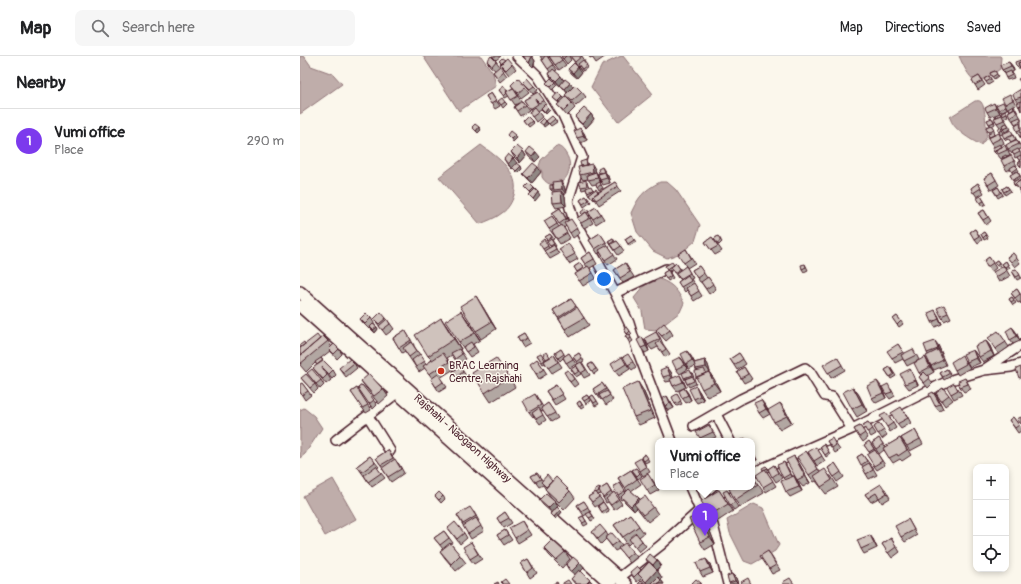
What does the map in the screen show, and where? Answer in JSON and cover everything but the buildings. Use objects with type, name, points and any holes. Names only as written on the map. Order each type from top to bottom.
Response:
[{"type":"main road","name":"Rajshahi - Naogaon Highway","points":[[300,292],[567,538],[612,582]]},
{"type":"main road","name":"Rajshahi - Naogaon Highway","points":[[300,306],[397,393],[567,538]]},
{"type":"street","points":[[517,56],[538,76],[563,115],[582,157],[568,201],[573,218],[615,293],[629,322],[638,352],[671,438]]},
{"type":"street","points":[[615,293],[666,269]]},
{"type":"street","points":[[984,370],[1021,345]]},
{"type":"street","points":[[755,472],[852,430],[882,413],[948,381],[984,370],[1011,367],[1021,364]]},
{"type":"street","points":[[694,426],[741,399],[805,368],[810,372],[825,396],[832,396],[852,430]]},
{"type":"street","points":[[336,440],[397,393]]},
{"type":"street","points":[[716,414],[728,438]]},
{"type":"street","points":[[368,416],[390,451]]},
{"type":"street","points":[[691,490],[700,510],[714,524],[728,584]]},
{"type":"street","points":[[612,582],[661,545],[724,490]]},
{"type":"shaded area","points":[[300,56],[304,56],[311,66],[333,74],[342,84],[300,114]]},
{"type":"shaded area","points":[[423,56],[481,56],[493,73],[496,86],[459,111]]},
{"type":"shaded area","points":[[623,56],[653,94],[618,122],[591,87],[602,65]]},
{"type":"shaded area","points":[[959,56],[1000,56],[1000,69],[990,76],[976,82],[968,74]]},
{"type":"shaded area","points":[[975,101],[981,102],[985,113],[987,137],[981,145],[958,130],[954,126],[950,117]]},
{"type":"shaded area","points":[[481,145],[506,166],[514,180],[515,187],[510,205],[497,216],[480,224],[439,177]]},
{"type":"shaded area","points":[[556,146],[562,148],[566,154],[569,162],[569,169],[563,180],[558,184],[553,185],[547,183],[542,177],[542,172],[539,166],[541,160]]},
{"type":"shaded area","points":[[660,182],[667,182],[676,190],[700,225],[695,241],[681,253],[667,258],[653,251],[637,232],[631,213],[642,194]]},
{"type":"shaded area","points":[[660,279],[669,283],[675,288],[684,303],[680,312],[657,330],[645,329],[642,311],[634,298],[645,285]]},
{"type":"shaded area","points":[[304,408],[314,416],[322,428],[305,454],[300,458],[300,410]]},
{"type":"shaded area","points":[[333,479],[356,519],[325,536],[303,496]]},
{"type":"shaded area","points":[[754,504],[763,508],[779,545],[775,551],[752,564],[744,561],[730,533],[727,520]]},
{"type":"place","name":"BRAC Learning Centre, Rajshahi","points":[[441,371]]},
{"type":"place","name":"Vumi office","points":[[705,536]]}]
